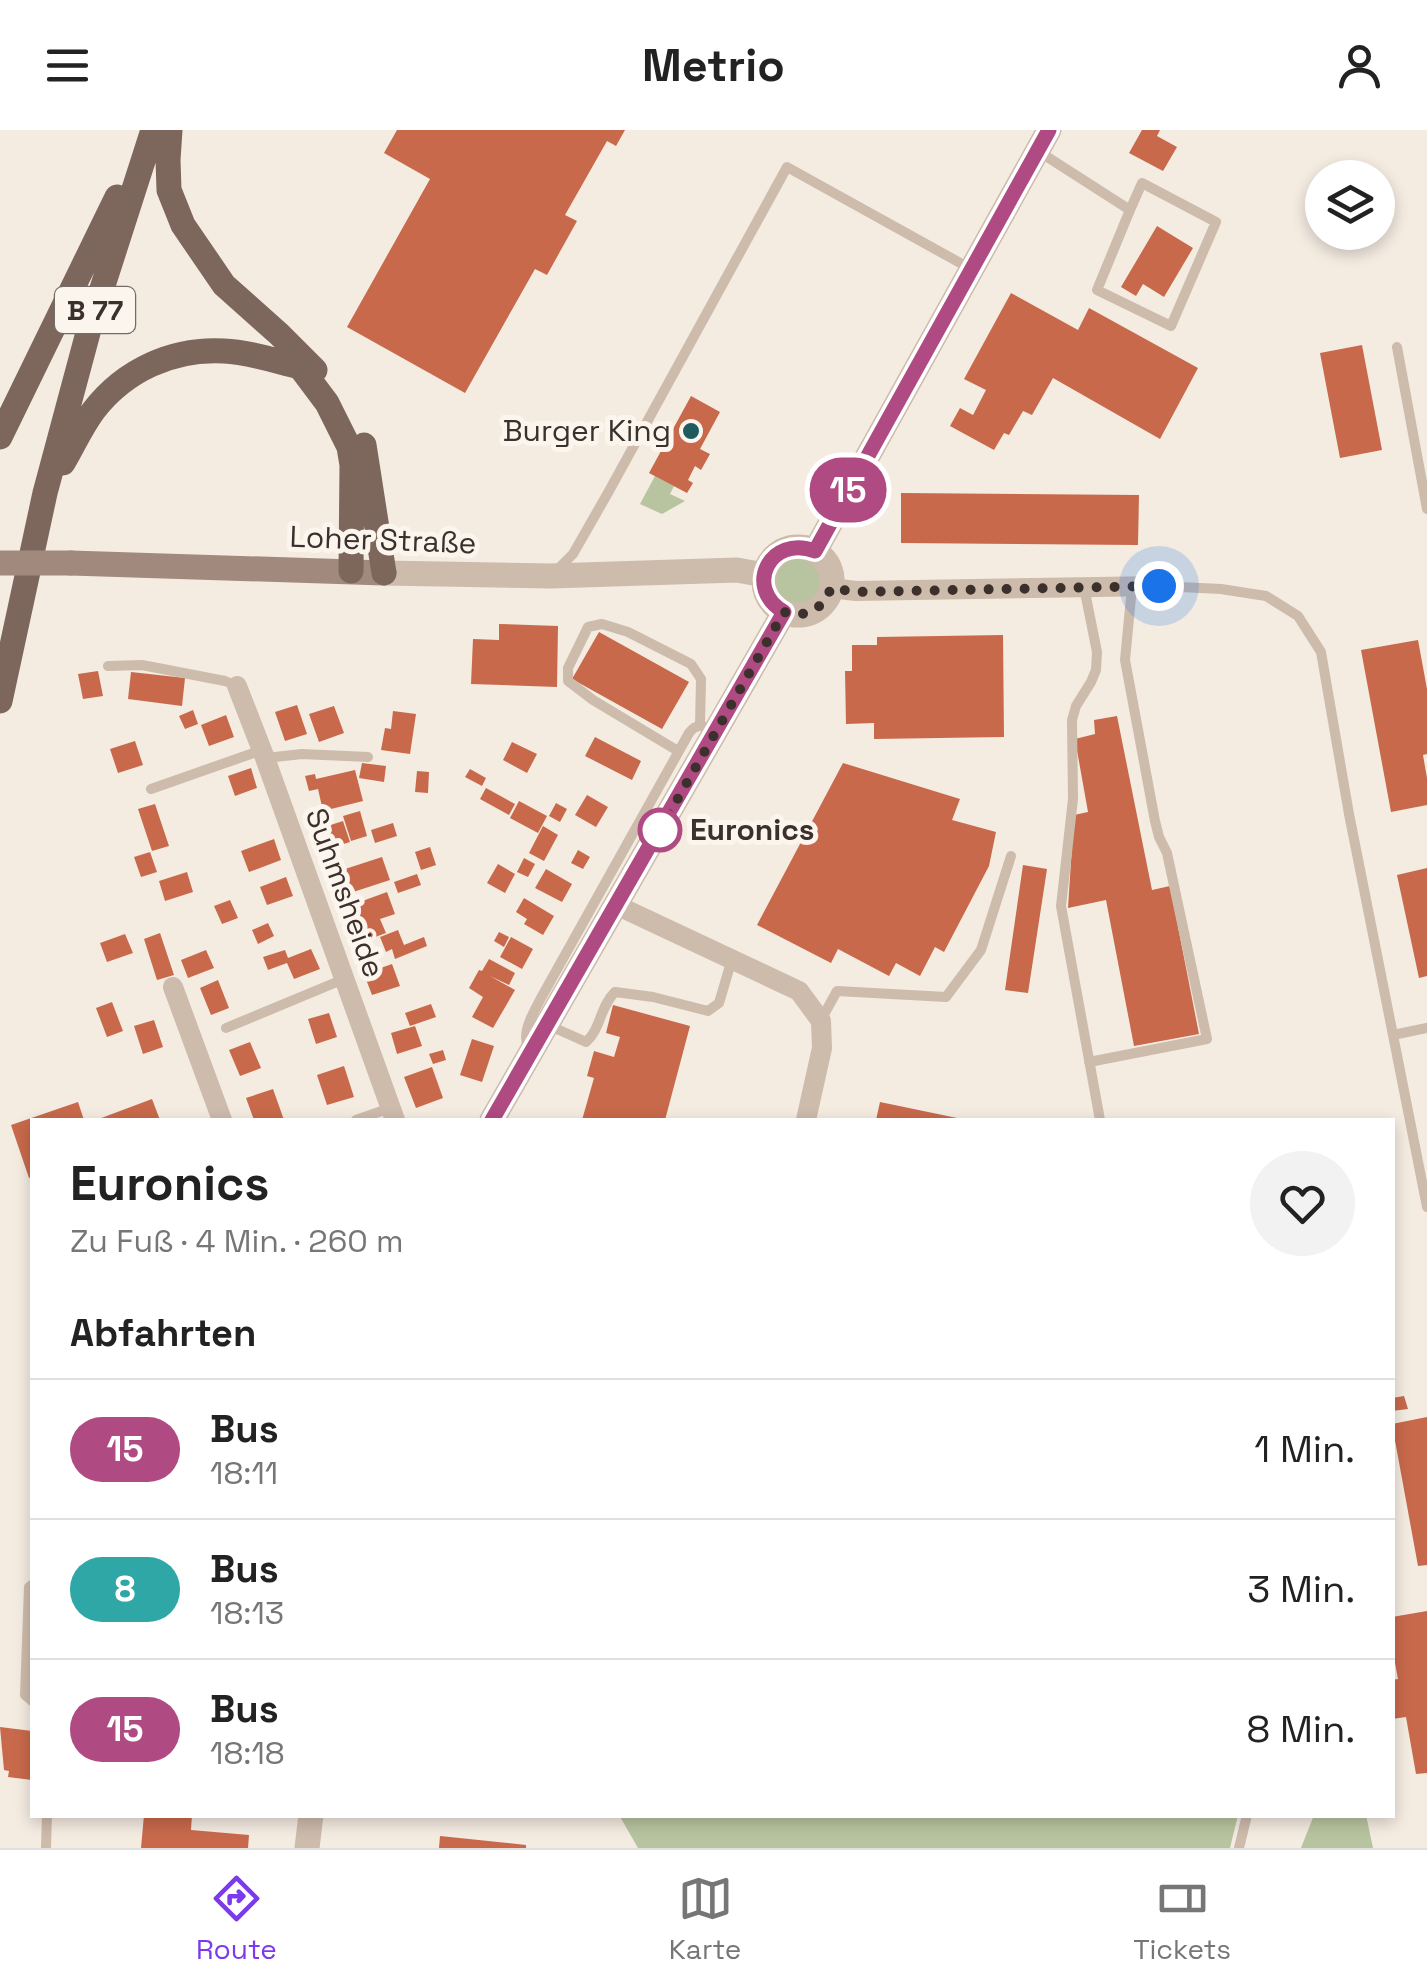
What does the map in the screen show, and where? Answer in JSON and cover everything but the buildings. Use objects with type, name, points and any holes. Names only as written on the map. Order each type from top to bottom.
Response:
[{"type":"main road","points":[[0,437],[152,130]]},
{"type":"main road","name":"B 77","points":[[0,702],[45,493],[89,329],[152,130]]},
{"type":"main road","points":[[170,130],[170,190],[183,225],[224,286],[301,355],[338,396],[363,441],[384,573]]},
{"type":"main road","points":[[45,493],[94,410],[135,371],[191,352],[225,351],[300,367],[326,403],[349,447],[352,571]]},
{"type":"main road","name":"Loher Straße","points":[[0,563],[384,573]]},
{"type":"street","points":[[815,551],[1043,140]]},
{"type":"street","points":[[794,547],[815,551],[830,571],[831,588],[826,600],[816,610],[804,614],[784,612],[766,594],[764,574],[770,562],[780,552],[794,547]]},
{"type":"street","name":"Loher Straße","points":[[384,573],[550,576],[737,570],[764,574]]},
{"type":"street","points":[[831,588],[856,592],[1159,586]]},
{"type":"street","points":[[493,1118],[616,904],[708,728],[784,612]]},
{"type":"street","name":"Suhmsheide","points":[[237,686],[392,1114]]},
{"type":"street","points":[[616,904],[800,992],[821,1021],[822,1048],[806,1118]]},
{"type":"street","points":[[173,987],[221,1118]]},
{"type":"street","points":[[307,1848],[311,1818]]},
{"type":"lane","points":[[1043,140],[1130,210]]},
{"type":"lane","points":[[550,576],[573,554],[787,167],[972,270]]},
{"type":"lane","points":[[1142,182],[1216,222],[1172,326],[1097,290],[1130,210],[1142,182]]},
{"type":"lane","points":[[1397,347],[1427,509]]},
{"type":"lane","points":[[573,554],[583,568],[596,575]]},
{"type":"lane","points":[[1089,1062],[1207,1039],[1167,853],[1155,821],[1128,676],[1126,644],[1132,586]]},
{"type":"lane","points":[[1159,586],[1266,596],[1298,616],[1321,652],[1427,1207]]},
{"type":"lane","points":[[1084,587],[1096,670],[1072,720],[1074,799],[1062,906],[1100,1118]]},
{"type":"lane","points":[[533,1050],[525,1039],[534,1011],[691,730],[708,728],[701,679],[691,664],[628,632],[602,624],[588,627],[568,668],[568,681],[678,752]]},
{"type":"lane","points":[[108,666],[142,665],[237,686]]},
{"type":"lane","points":[[151,789],[263,754],[368,758]]},
{"type":"lane","points":[[821,1021],[837,991],[946,997],[982,950],[1010,856]]},
{"type":"lane","points":[[547,1025],[586,1042],[594,1035],[606,1000],[615,992],[708,1011],[719,1002],[732,960]]},
{"type":"lane","points":[[226,1028],[344,979]]},
{"type":"lane","points":[[1393,1034],[1427,1028]]},
{"type":"lane","points":[[30,1586],[24,1694],[30,1699]]},
{"type":"lane","points":[[46,1848],[47,1818]]},
{"type":"lane","points":[[1239,1848],[1247,1818]]},
{"type":"green space","points":[[655,476],[674,486],[670,494],[685,501],[662,514],[640,504]]},
{"type":"green space","points":[[798,558],[814,565],[821,581],[814,597],[798,604],[782,597],[775,581],[782,565]]},
{"type":"green space","points":[[621,1818],[1237,1818],[1230,1848],[638,1848]]},
{"type":"green space","points":[[1313,1818],[1367,1818],[1373,1848],[1301,1848]]},
{"type":"bus line","name":"15","points":[[493,1118],[784,612],[766,594],[766,568],[774,556],[786,549],[801,547],[815,551],[1049,130]]},
{"type":"place","name":"Burger King","points":[[691,431]]},
{"type":"place","name":"Euronics","points":[[660,830]]},
{"type":"route","points":[[660,830],[784,612],[804,614],[816,610],[831,588],[856,592],[1159,586]]}]
